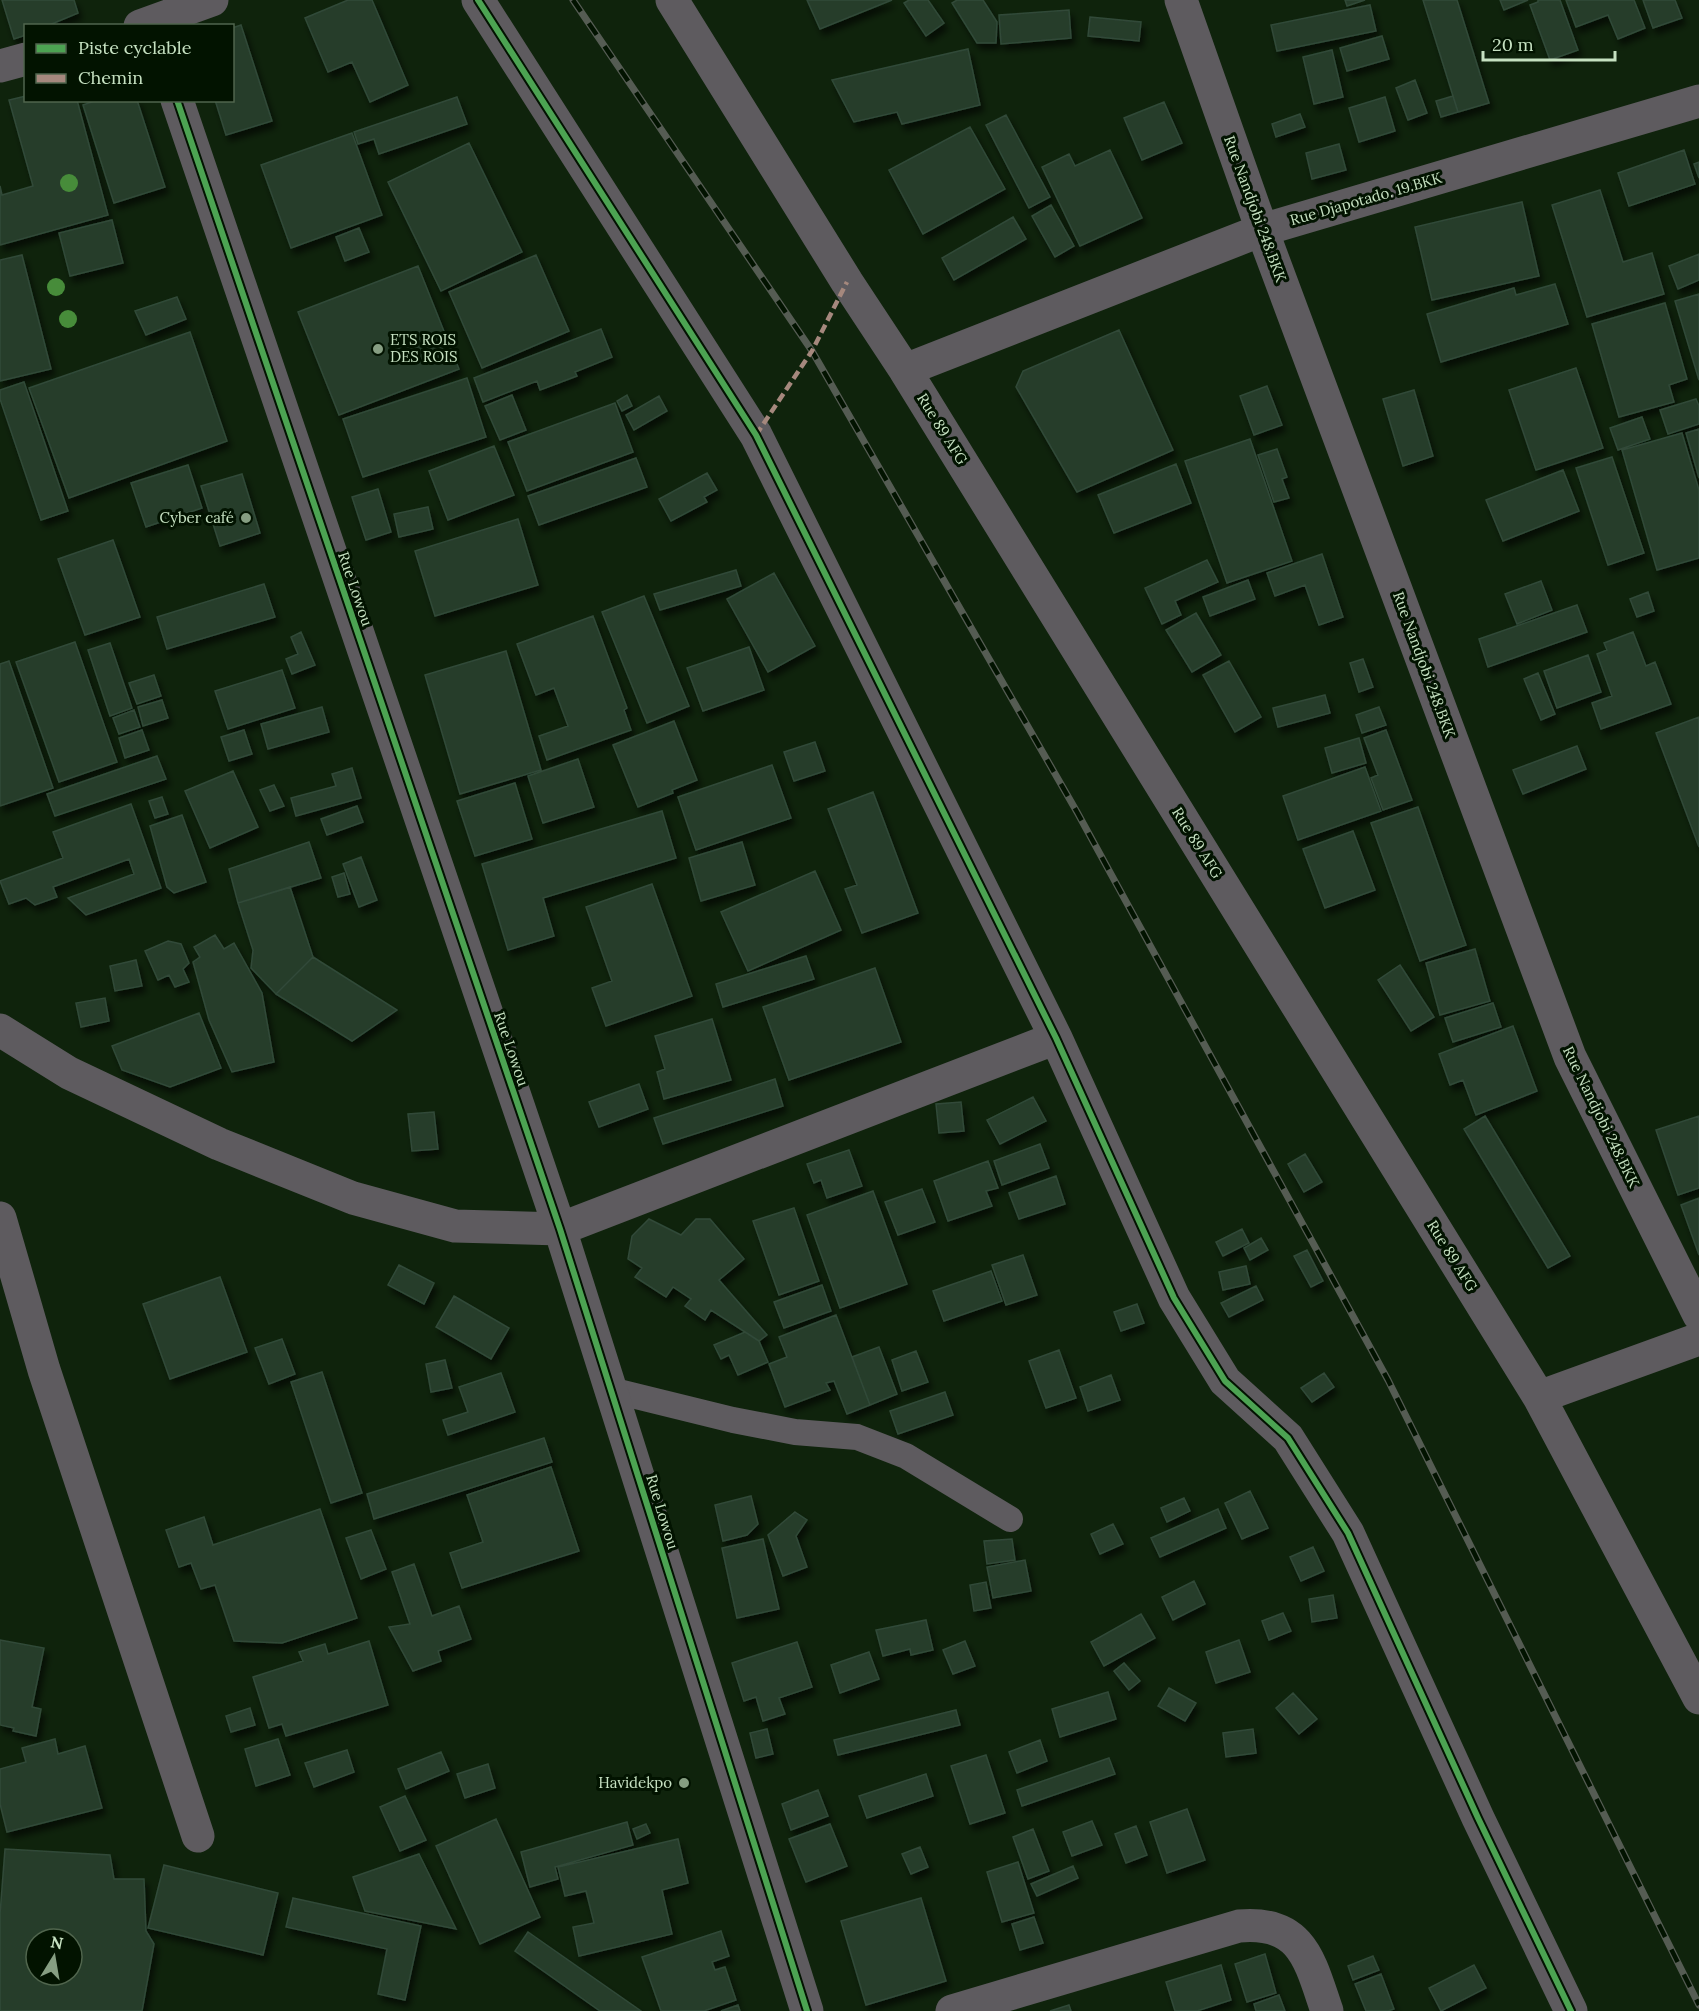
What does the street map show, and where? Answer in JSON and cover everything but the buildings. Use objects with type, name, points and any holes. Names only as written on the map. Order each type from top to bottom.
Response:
[{"type":"street","points":[[146,18],[212,0]]},
{"type":"street","points":[[478,0],[756,435],[1056,1038],[1174,1298],[1226,1380],[1287,1438],[1348,1533],[1478,1818],[1571,2011]]},
{"type":"street","name":"Rue 89 AFG","points":[[672,0],[847,282],[905,370],[1539,1397],[1699,1698]]},
{"type":"street","name":"Rue Nandjobi 248.BKK","points":[[1181,0],[1262,230],[1570,1057],[1699,1316]]},
{"type":"street","points":[[0,66],[24,59]]},
{"type":"street","name":"Rue Djapotado. 19.BKK","points":[[905,370],[1262,230],[1699,101]]},
{"type":"street","name":"Rue Lowou","points":[[178,102],[560,1229],[807,2011]]},
{"type":"street","points":[[0,1030],[69,1073],[219,1144],[353,1198],[455,1226],[560,1229],[1056,1038]]},
{"type":"street","points":[[0,1218],[44,1370],[198,1836]]},
{"type":"street","points":[[1539,1397],[1699,1339]]},
{"type":"street","points":[[952,2011],[1239,1926],[1257,1925],[1276,1929],[1292,1938],[1304,1952],[1327,2011]]},
{"type":"lane","points":[[611,1390],[732,1420],[785,1430],[857,1437],[906,1456],[1010,1520]]},
{"type":"railway","points":[[573,0],[812,351],[1077,812],[1388,1380],[1699,2005]]},
{"type":"marked path","points":[[756,435],[812,351],[847,282]]},
{"type":"cycle path","points":[[478,0],[756,435],[1056,1038],[1174,1298],[1225,1381],[1288,1438],[1348,1533],[1478,1818],[1571,2011]]},
{"type":"cycle path","points":[[178,102],[560,1229],[807,2011]]},
{"type":"place","name":"ETS ROIS DES ROIS","points":[[378,349]]},
{"type":"place","name":"Cyber café","points":[[246,518]]},
{"type":"place","name":"Havidekpo","points":[[684,1783]]}]
